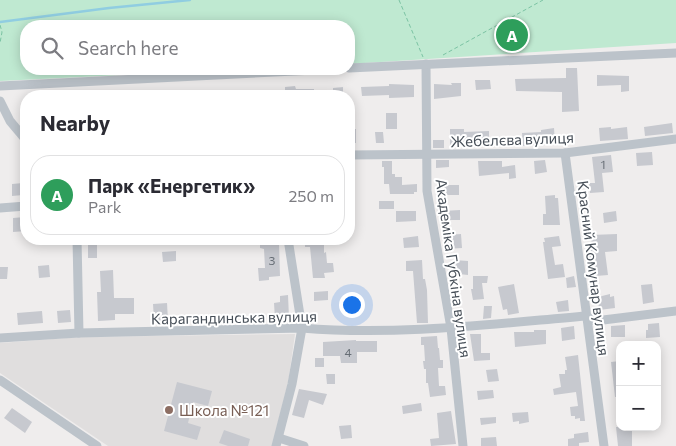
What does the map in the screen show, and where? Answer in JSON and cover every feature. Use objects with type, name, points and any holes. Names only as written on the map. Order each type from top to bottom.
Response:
[{"type":"street","points":[[355,68],[676,53]]},
{"type":"street","name":"Академіка Губкіна вулиця","points":[[426,64],[427,191],[450,328],[463,446]]},
{"type":"street","points":[[0,86],[217,75]]},
{"type":"street","points":[[0,101],[10,121],[20,133]]},
{"type":"street","name":"Жебелєва вулиця","points":[[355,155],[565,153],[676,139]]},
{"type":"street","name":"Красний Комунар вулиця","points":[[565,153],[604,446]]},
{"type":"street","points":[[0,208],[20,206]]},
{"type":"street","points":[[77,245],[79,333]]},
{"type":"street","points":[[289,245],[302,328],[292,384],[278,442],[304,446]]},
{"type":"street","name":"Карагандинська вулиця","points":[[0,338],[79,333],[302,328],[335,331],[450,328],[586,316],[595,321],[676,311]]},
{"type":"street","points":[[0,394],[3,382],[97,446]]},
{"type":"path","points":[[399,0],[426,64]]},
{"type":"path","points":[[443,55],[543,0]]},
{"type":"path","points":[[0,25],[2,32],[0,43]]},
{"type":"shaded area","name":"Школа №121","points":[[295,334],[288,383],[272,446],[108,446],[0,373],[0,343],[80,337]]},
{"type":"green space","points":[[0,0],[676,0],[676,43],[355,64],[355,20],[20,20],[20,75],[122,75],[0,81]]},
{"type":"building","points":[[566,68],[577,68],[579,111],[562,112],[562,92],[516,91],[515,79],[566,78]]},
{"type":"building","points":[[597,75],[629,76],[629,91],[621,92],[621,85],[597,86]]},
{"type":"building","points":[[475,80],[490,80],[491,89],[476,90]]},
{"type":"building","points":[[451,83],[461,83],[461,96],[434,99],[434,84],[452,85]]},
{"type":"building","points":[[389,84],[414,85],[414,97],[389,98],[389,95],[362,96],[361,87],[389,86]]},
{"type":"building","points":[[295,86],[296,89],[314,90],[285,90],[285,87]]},
{"type":"building","points":[[343,87],[343,90],[333,90],[333,88]]},
{"type":"building","points":[[386,113],[397,113],[397,129],[386,129]]},
{"type":"building","points":[[672,123],[673,133],[645,136],[644,127]]},
{"type":"building","points":[[611,127],[611,129],[627,127],[628,139],[600,141],[599,128]]},
{"type":"building","points":[[554,128],[555,142],[523,146],[522,133],[541,132],[541,130]]},
{"type":"building","points":[[450,129],[464,129],[464,132],[489,131],[489,143],[450,145]]},
{"type":"building","points":[[375,132],[383,132],[384,143],[376,143]]},
{"type":"building","points":[[433,140],[444,140],[444,148],[433,148]]},
{"type":"building","points":[[652,152],[653,165],[637,166],[636,153]]},
{"type":"building","points":[[611,155],[613,172],[602,173],[604,192],[590,193],[588,183],[595,183],[592,157]]},
{"type":"building","points":[[436,160],[449,160],[449,167],[436,168]]},
{"type":"building","points":[[545,160],[547,172],[535,174],[534,161]]},
{"type":"building","points":[[382,161],[392,161],[392,174],[395,174],[395,177],[402,177],[402,185],[417,184],[417,192],[414,192],[414,194],[390,194],[389,184],[384,184]]},
{"type":"building","points":[[478,161],[502,161],[502,167],[515,165],[516,178],[509,179],[509,173],[479,176]]},
{"type":"building","points":[[20,183],[20,195],[12,196],[12,184]]},
{"type":"building","points":[[441,185],[459,185],[459,195],[441,195]]},
{"type":"building","points":[[555,195],[555,198],[558,198],[560,225],[543,225],[543,214],[546,214],[545,196]]},
{"type":"building","points":[[379,201],[394,201],[394,209],[379,209]]},
{"type":"building","points":[[460,210],[460,220],[443,220],[443,211]]},
{"type":"building","points":[[396,211],[416,211],[416,221],[396,222]]},
{"type":"building","points":[[616,211],[617,221],[604,223],[603,213]]},
{"type":"building","points":[[20,217],[20,231],[13,232],[13,218]]},
{"type":"building","points":[[461,234],[462,248],[447,249],[446,235]]},
{"type":"building","points":[[617,234],[617,251],[605,252],[608,275],[596,276],[594,260],[589,260],[588,250],[592,250],[591,235]]},
{"type":"building","points":[[418,236],[419,247],[404,248],[403,238]]},
{"type":"building","points":[[559,236],[561,246],[552,247],[555,265],[563,264],[565,277],[548,279],[544,238]]},
{"type":"building","points":[[88,245],[97,245],[97,258],[88,258]]},
{"type":"building","points":[[260,245],[279,245],[280,276],[269,277],[269,280],[259,281],[258,268],[265,268],[264,249],[260,248]]},
{"type":"building","points":[[305,245],[324,245],[327,263],[333,263],[334,272],[324,273],[325,278],[313,278],[310,247],[305,247]]},
{"type":"building","points":[[176,251],[176,261],[163,262],[162,252]]},
{"type":"building","points":[[422,260],[423,279],[425,279],[427,290],[428,323],[417,323],[413,271],[406,271],[406,261]]},
{"type":"building","points":[[454,260],[468,261],[468,275],[459,274],[459,271],[454,271]]},
{"type":"building","points":[[49,265],[50,277],[39,278],[38,266]]},
{"type":"building","points":[[0,267],[8,267],[7,279],[0,279]]},
{"type":"building","points":[[113,270],[114,298],[134,298],[134,314],[115,314],[115,320],[98,321],[97,292],[101,292],[100,271]]},
{"type":"building","points":[[473,276],[488,276],[487,283],[482,283],[484,299],[473,300],[471,289],[473,289]]},
{"type":"building","points":[[574,276],[576,287],[567,288],[566,278]]},
{"type":"building","points":[[514,284],[519,313],[508,315],[507,309],[503,310],[498,287]]},
{"type":"building","points":[[652,284],[654,302],[643,304],[641,285]]},
{"type":"building","points":[[328,291],[328,300],[314,301],[314,292]]},
{"type":"building","points":[[610,294],[610,297],[614,296],[615,308],[599,310],[598,297]]},
{"type":"building","points":[[288,295],[289,318],[275,319],[274,303],[280,302],[280,296]]},
{"type":"building","points":[[568,300],[569,311],[558,312],[556,302]]},
{"type":"building","points":[[167,303],[168,321],[154,321],[153,304]]},
{"type":"building","points":[[484,306],[492,306],[491,318],[483,319]]},
{"type":"building","points":[[70,310],[71,322],[58,323],[57,311]]},
{"type":"building","points":[[42,311],[43,323],[18,325],[17,313]]},
{"type":"building","points":[[659,323],[660,337],[646,338],[648,324]]},
{"type":"building","points":[[625,325],[625,337],[611,337],[611,326]]},
{"type":"building","points":[[574,326],[575,339],[562,341],[561,328]]},
{"type":"building","points":[[534,330],[546,330],[546,344],[515,347],[514,332],[534,332]]},
{"type":"building","points":[[470,334],[481,334],[481,353],[490,353],[490,360],[474,361]]},
{"type":"building","points":[[437,336],[440,360],[443,360],[443,368],[438,368],[439,386],[445,386],[446,395],[430,397],[428,383],[426,383],[426,369],[424,369],[423,361],[425,361],[424,345],[421,345],[421,337]]},
{"type":"building","points":[[377,341],[377,352],[357,352],[357,363],[341,363],[340,356],[323,356],[323,342]]},
{"type":"building","points":[[578,355],[585,421],[580,421],[580,418],[575,419],[575,416],[571,416],[570,407],[578,406],[576,392],[554,395],[553,389],[561,387],[559,374],[565,374],[565,370],[567,370],[565,357]]},
{"type":"building","points":[[315,358],[324,358],[324,367],[315,367]]},
{"type":"building","points":[[616,361],[616,397],[615,397],[611,362]]},
{"type":"building","points":[[497,369],[499,381],[488,382],[486,370]]},
{"type":"building","points":[[326,374],[335,374],[335,384],[327,384]]},
{"type":"building","points":[[177,382],[212,391],[208,406],[193,402],[188,423],[201,427],[197,440],[164,431]]},
{"type":"building","points":[[299,389],[327,394],[323,405],[309,400],[304,418],[292,415]]},
{"type":"building","points":[[493,390],[494,398],[478,400],[477,391]]},
{"type":"building","points":[[421,403],[422,411],[403,414],[402,406]]},
{"type":"building","points":[[12,408],[32,422],[25,433],[4,418]]},
{"type":"building","points":[[451,411],[456,444],[431,446],[430,439],[439,438],[437,413]]},
{"type":"building","points":[[528,412],[529,422],[519,424],[519,421],[513,422],[512,413]]},
{"type":"building","points":[[496,417],[496,423],[481,425],[480,418]]},
{"type":"building","points":[[351,425],[352,438],[341,439],[339,426]]},
{"type":"building","points":[[224,430],[250,439],[248,446],[228,446],[219,443]]},
{"type":"building","points":[[616,431],[632,431],[632,446],[618,446]]},
{"type":"building","points":[[588,432],[589,442],[579,443],[579,446],[568,446],[568,439],[574,438],[574,434]]},
{"type":"building","points":[[496,437],[497,446],[481,446],[481,438]]},
{"type":"waterway","points":[[0,22],[190,0]]},
{"type":"place","name":"Парк «Енергетик»","points":[[512,35]]},
{"type":"place","name":"Школа №121","points":[[169,410]]}]
